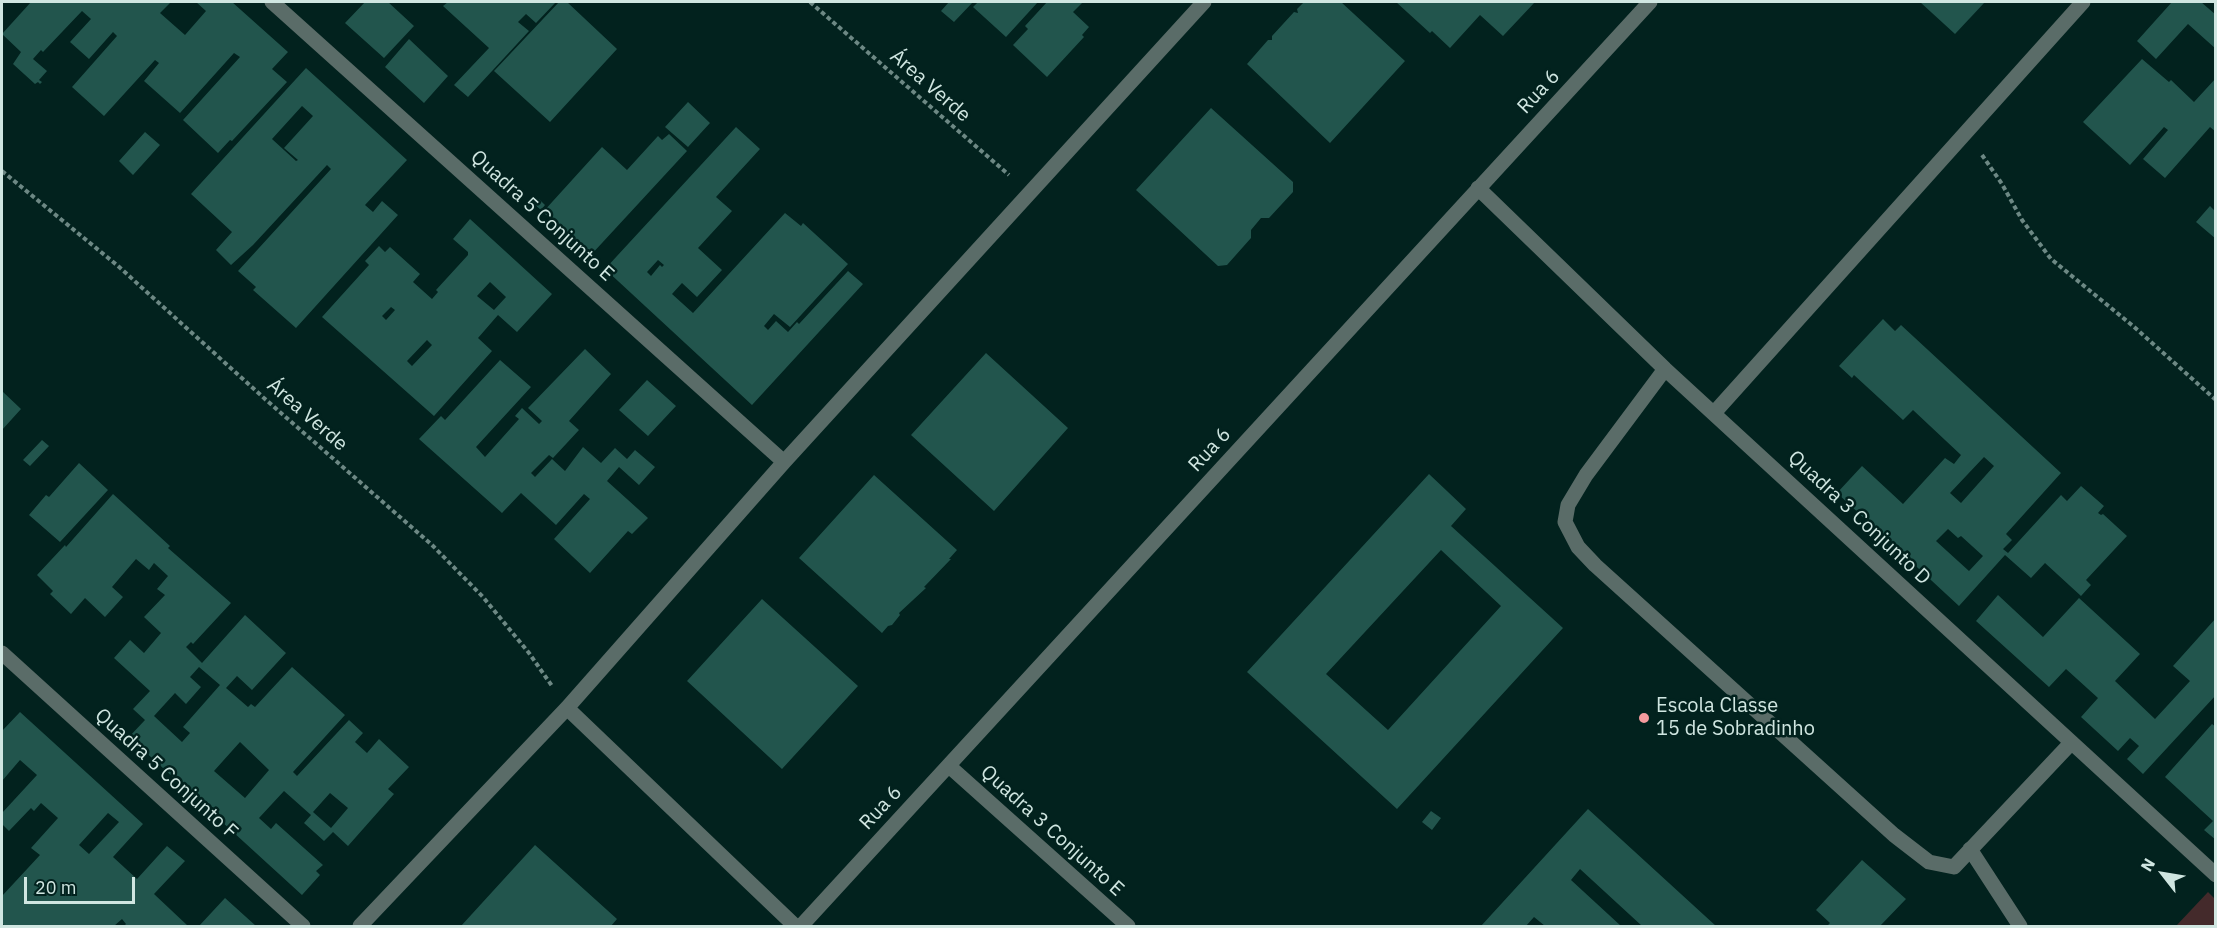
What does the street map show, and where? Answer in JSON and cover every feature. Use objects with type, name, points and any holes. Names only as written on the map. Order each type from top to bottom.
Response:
[{"type":"street","name":"Quadra 5 Conjunto E","points":[[272,2],[784,462]]},
{"type":"street","points":[[360,927],[567,708],[784,462],[1204,2]]},
{"type":"street","name":"Rua 6","points":[[801,927],[1650,2]]},
{"type":"street","points":[[1714,413],[2083,2]]},
{"type":"street","name":"Quadra 3 Conjunto D","points":[[1478,188],[1665,369],[2216,875]]},
{"type":"street","points":[[1665,369],[1586,475],[1568,505],[1565,522],[1578,547],[1604,573],[1894,836],[1929,862],[1954,867],[2071,743]]},
{"type":"street","name":"Quadra 5 Conjunto F","points":[[2,654],[303,927]]},
{"type":"street","points":[[567,708],[795,927]]},
{"type":"street","name":"Quadra 3 Conjunto E","points":[[949,766],[1128,927]]},
{"type":"street","points":[[1970,849],[2020,927]]},
{"type":"path","name":"Área Verde","points":[[810,2],[1029,194]]},
{"type":"path","points":[[1966,132],[2002,184],[2022,220],[2051,259],[2133,326],[2216,400]]},
{"type":"path","name":"Área Verde","points":[[2,171],[118,266],[432,545],[483,597],[529,653],[567,708]]},
{"type":"shaded area","points":[[2208,892],[2215,899],[2215,926],[2176,926]]},
{"type":"building","points":[[31,2],[171,2],[160,13],[185,35],[206,11],[196,2],[232,2],[288,52],[272,69],[287,82],[218,153],[183,120],[240,57],[234,53],[180,113],[144,81],[159,63],[155,60],[104,116],[72,87],[117,36],[113,32],[89,59],[70,42],[91,19],[82,11],[43,52],[41,50],[33,59],[47,71],[39,80],[42,82],[35,84],[13,64],[21,52],[2,34]]},
{"type":"building","points":[[365,2],[388,2],[414,26],[384,58],[345,23]]},
{"type":"building","points":[[448,2],[556,2],[536,23],[526,14],[518,22],[529,31],[468,97],[454,85],[489,48],[443,6]]},
{"type":"building","points":[[559,2],[567,2],[617,49],[550,122],[494,71]]},
{"type":"building","points":[[949,2],[973,2],[954,22],[941,11]]},
{"type":"building","points":[[978,2],[1038,2],[1006,37],[973,7]]},
{"type":"building","points":[[1047,2],[1083,2],[1073,12],[1089,27],[1082,35],[1084,37],[1047,77],[1013,45],[1028,29],[1025,26]]},
{"type":"building","points":[[1304,2],[1341,2],[1405,61],[1330,143],[1247,64],[1268,40],[1272,40],[1272,36],[1294,12],[1298,13],[1297,9]]},
{"type":"building","points":[[1396,2],[1535,2],[1503,36],[1480,15],[1450,48]]},
{"type":"building","points":[[1920,2],[1985,2],[1955,34]]},
{"type":"building","points":[[2172,2],[2201,2],[2216,15],[2216,49],[2188,24],[2156,59],[2137,41]]},
{"type":"building","points":[[409,39],[448,76],[424,103],[385,67]]},
{"type":"building","points":[[2142,59],[2169,82],[2171,80],[2194,102],[2216,78],[2216,132],[2210,127],[2165,178],[2143,159],[2168,130],[2164,127],[2130,165],[2083,122]]},
{"type":"building","points":[[306,68],[407,160],[365,205],[373,212],[382,201],[398,215],[296,328],[253,290],[256,287],[238,271],[331,169],[327,165],[253,245],[231,265],[216,250],[232,232],[191,194]],"holes":[[[302,106],[313,116],[284,148],[298,160],[296,161],[272,139]]]},
{"type":"building","points":[[688,102],[710,123],[688,147],[665,127]]},
{"type":"building","points":[[1211,108],[1293,182],[1293,192],[1269,218],[1261,218],[1251,230],[1251,238],[1227,265],[1218,266],[1136,190]]},
{"type":"building","points":[[736,127],[760,149],[716,197],[732,211],[698,248],[722,270],[697,297],[682,283],[672,294],[693,313],[785,213],[801,226],[803,223],[848,264],[790,327],[774,314],[764,326],[768,330],[776,321],[788,332],[797,322],[799,324],[848,271],[863,284],[752,405],[605,269]],"holes":[[[658,260],[664,265],[662,267],[660,265],[651,276],[647,272]]]},
{"type":"building","points":[[145,132],[160,145],[133,175],[119,161]]},
{"type":"building","points":[[669,134],[687,151],[590,256],[543,212],[602,147],[627,170],[658,136],[662,140]]},
{"type":"building","points":[[539,199],[545,205],[541,210],[534,204]]},
{"type":"building","points":[[2210,206],[2216,212],[2216,239],[2196,222]]},
{"type":"building","points":[[470,219],[552,294],[517,332],[498,315],[478,338],[492,351],[434,416],[322,317],[369,265],[365,261],[379,246],[385,252],[390,247],[420,274],[413,282],[432,299],[438,292],[436,290],[468,255],[468,252],[453,239]],"holes":[[[490,282],[506,297],[494,310],[477,296]],[[391,307],[395,310],[386,320],[382,316]],[[427,340],[432,345],[412,366],[407,361]]]},
{"type":"building","points":[[1883,319],[1895,331],[1901,325],[2061,473],[2006,534],[2012,540],[2003,549],[2008,553],[2061,495],[2067,501],[2081,486],[2104,506],[2098,513],[2103,514],[2127,536],[2086,580],[2091,585],[2081,596],[2045,563],[2031,578],[2005,555],[1959,606],[1837,493],[1862,466],[1903,504],[1945,458],[1954,464],[1961,455],[1913,410],[1903,420],[1854,375],[1852,378],[1839,366]],"holes":[[[1984,457],[1994,466],[1961,503],[1950,493]],[[1948,529],[1958,538],[1961,536],[1983,556],[1969,571],[1936,541]]]},
{"type":"building","points":[[585,349],[611,374],[569,421],[579,430],[553,458],[549,455],[531,473],[535,477],[552,459],[565,471],[583,447],[601,463],[615,448],[627,459],[635,450],[655,467],[639,485],[619,467],[607,481],[648,518],[632,534],[628,531],[590,573],[554,539],[590,499],[584,494],[556,525],[521,493],[502,513],[419,439],[441,416],[445,420],[500,360],[531,387],[476,447],[485,457],[519,419],[515,416],[522,408],[539,424],[542,421],[528,408]]},
{"type":"building","points":[[986,353],[1068,428],[994,511],[911,435]]},
{"type":"building","points":[[647,380],[676,406],[648,436],[619,410]]},
{"type":"building","points":[[2,391],[21,409],[2,430]]},
{"type":"building","points":[[42,440],[49,446],[30,466],[23,460]]},
{"type":"building","points":[[79,463],[108,490],[60,542],[29,515],[46,495],[49,497]]},
{"type":"building","points":[[1429,474],[1466,509],[1451,526],[1563,628],[1397,809],[1247,672]],"holes":[[[1441,550],[1501,606],[1388,730],[1326,674]]]},
{"type":"building","points":[[874,475],[957,550],[924,587],[926,588],[899,613],[900,615],[892,625],[882,633],[799,558]]},
{"type":"building","points":[[113,494],[170,546],[168,548],[231,603],[193,644],[191,642],[186,647],[202,663],[245,615],[286,653],[252,690],[237,676],[226,688],[248,707],[251,704],[255,707],[292,667],[345,715],[293,772],[297,776],[349,720],[363,733],[355,742],[367,753],[379,739],[409,767],[388,789],[394,794],[348,846],[333,832],[324,841],[304,823],[311,815],[284,791],[259,818],[271,829],[276,823],[323,865],[316,871],[320,875],[302,895],[129,737],[145,720],[133,709],[150,691],[114,658],[130,640],[144,653],[161,633],[144,617],[165,595],[157,589],[168,576],[154,563],[149,570],[136,559],[112,587],[123,597],[105,617],[85,598],[71,614],[50,594],[53,591],[37,575],[65,545],[66,547]],"holes":[[[199,667],[220,685],[183,727],[190,733],[182,742],[154,716],[175,693],[186,704],[201,687],[190,677]],[[240,742],[269,770],[245,798],[214,771]],[[330,793],[348,808],[331,828],[313,812]]]},
{"type":"building","points":[[1998,595],[2043,637],[2079,598],[2140,654],[2115,681],[2155,719],[2190,681],[2173,666],[2216,618],[2216,695],[2143,774],[2127,759],[2139,746],[2130,738],[2118,751],[2081,717],[2098,698],[2066,669],[2049,687],[1976,621]]},
{"type":"building","points":[[762,599],[858,686],[782,769],[687,681]]},
{"type":"building","points":[[20,712],[143,824],[113,857],[137,879],[167,846],[185,861],[154,894],[188,926],[124,926],[126,924],[122,919],[114,926],[5,926],[2,923],[2,896],[40,855],[31,848],[58,818],[41,803],[34,811],[31,808],[9,831],[2,824],[2,813],[37,775],[20,760],[2,781],[2,731]],"holes":[[[108,813],[119,822],[89,854],[79,845]]]},
{"type":"building","points":[[2212,724],[2216,727],[2216,840],[2204,830],[2213,821],[2165,777]]},
{"type":"building","points":[[1588,809],[1716,926],[1642,926],[1580,869],[1571,880],[1621,926],[1545,926],[1534,917],[1526,926],[1481,926]]},
{"type":"building","points":[[1431,811],[1441,818],[1432,830],[1422,822]]},
{"type":"building","points":[[535,845],[617,919],[611,926],[461,926]]},
{"type":"building","points":[[1862,860],[1906,899],[1880,926],[1827,926],[1830,923],[1816,910]]},
{"type":"building","points":[[225,898],[256,926],[199,926]]},
{"type":"place","name":"Escola Classe 15 de Sobradinho","points":[[1644,718]]}]
